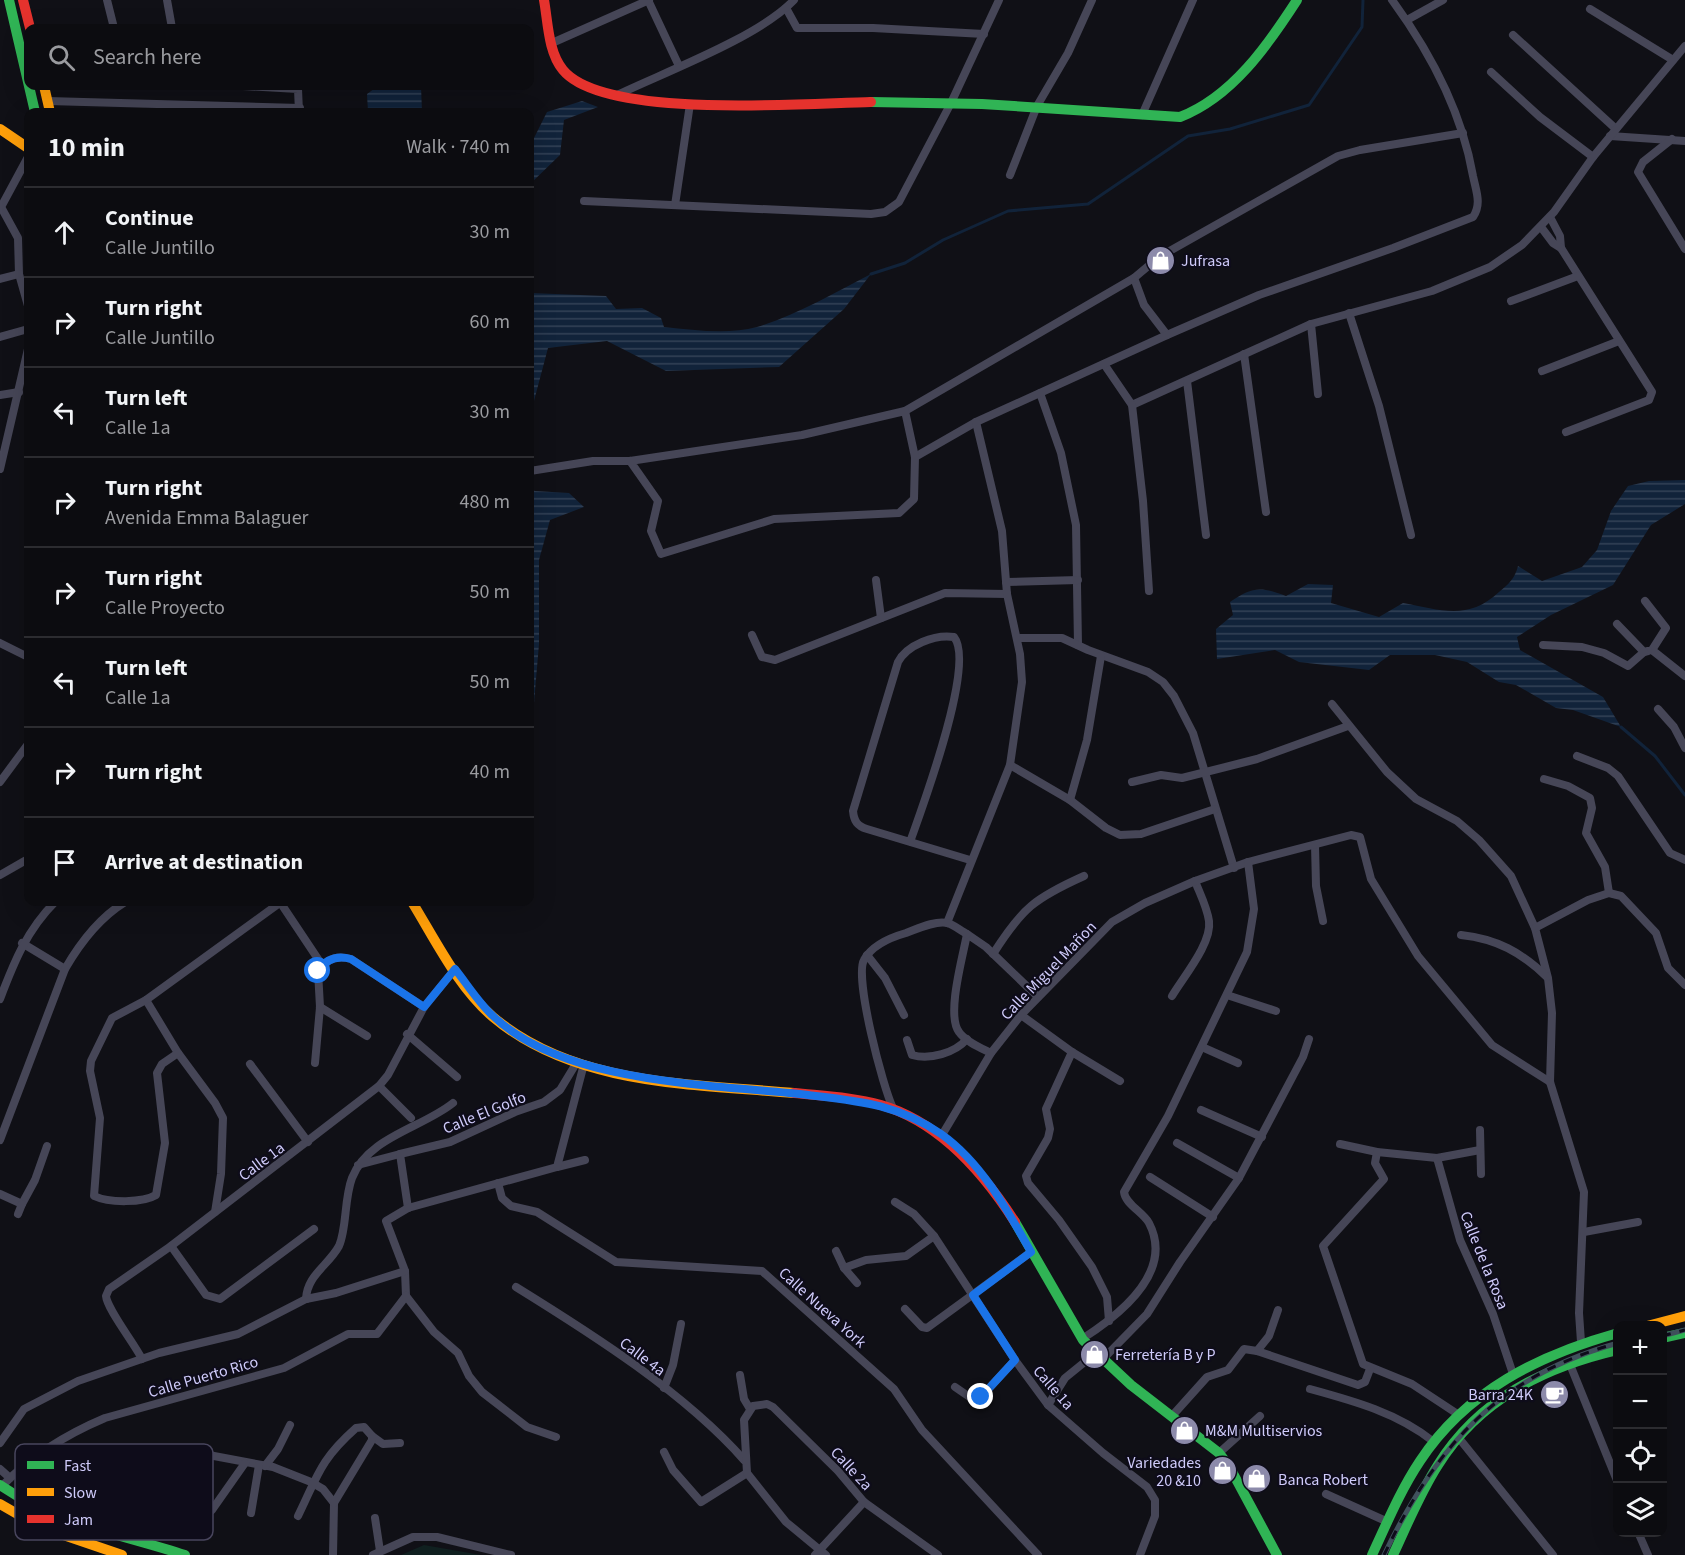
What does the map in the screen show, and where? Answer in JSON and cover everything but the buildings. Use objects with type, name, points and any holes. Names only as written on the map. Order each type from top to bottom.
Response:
[{"type":"street","points":[[9,0],[24,65]]},
{"type":"street","points":[[23,0],[29,24]]},
{"type":"street","points":[[107,0],[113,24]]},
{"type":"street","points":[[167,0],[171,24]]},
{"type":"street","points":[[544,0],[556,59],[566,74],[616,95],[690,104],[951,103],[1037,106],[1179,117],[1194,114],[1206,106],[1275,35],[1297,0]]},
{"type":"street","points":[[552,43],[649,0],[679,66]]},
{"type":"street","points":[[616,95],[742,35],[795,0]]},
{"type":"street","points":[[584,201],[871,214],[885,212],[899,202],[951,103],[999,0]]},
{"type":"street","points":[[1010,175],[1037,106],[1068,53],[1092,0]]},
{"type":"street","points":[[1142,115],[1193,0]]},
{"type":"street","points":[[915,457],[976,422],[1260,295],[1473,217],[1479,205],[1467,144],[1436,70],[1407,20],[1392,0]]},
{"type":"street","points":[[1407,20],[1443,0]]},
{"type":"street","points":[[786,8],[797,28],[873,28],[984,34]]},
{"type":"street","points":[[1590,9],[1673,60]]},
{"type":"street","points":[[1512,35],[1617,129]]},
{"type":"street","points":[[1132,405],[1311,324],[1432,291],[1490,267],[1522,245],[1550,218],[1593,157],[1685,46]]},
{"type":"street","points":[[1491,72],[1539,117],[1593,157]]},
{"type":"street","points":[[30,90],[34,108]]},
{"type":"street","points":[[45,90],[49,107],[172,108]]},
{"type":"street","points":[[298,90],[300,108]]},
{"type":"street","points":[[675,205],[690,104]]},
{"type":"street","points":[[0,129],[24,145]]},
{"type":"street","points":[[534,470],[593,461],[630,461],[802,435],[905,411],[1134,278],[1159,257],[1338,156],[1360,150],[1462,133]]},
{"type":"street","points":[[1610,136],[1672,139],[1684,142]]},
{"type":"street","points":[[1672,139],[1643,162],[1638,172],[1685,249]]},
{"type":"street","points":[[24,164],[1,207],[18,238],[19,274],[24,292]]},
{"type":"street","points":[[1550,218],[1560,236],[1561,248],[1652,392],[1649,400],[1566,432]]},
{"type":"street","points":[[1541,227],[1553,243],[1561,248]]},
{"type":"street","points":[[0,279],[19,274]]},
{"type":"street","points":[[1511,302],[1578,276]]},
{"type":"street","points":[[1134,278],[1144,305],[1167,335]]},
{"type":"street","points":[[1349,313],[1379,406],[1411,535]]},
{"type":"street","points":[[1311,324],[1318,394]]},
{"type":"street","points":[[0,337],[24,330]]},
{"type":"street","points":[[1542,371],[1619,341]]},
{"type":"street","points":[[1244,354],[1266,512]]},
{"type":"street","points":[[1104,364],[1132,405],[1143,501],[1149,591]]},
{"type":"street","points":[[0,469],[24,368]]},
{"type":"street","points":[[1187,381],[1206,535]]},
{"type":"street","points":[[0,395],[19,392]]},
{"type":"street","points":[[1040,393],[1061,453],[1076,525],[1078,645]]},
{"type":"street","points":[[630,461],[658,501],[651,531],[661,554],[774,519],[899,513],[914,499],[915,457],[905,411]]},
{"type":"street","points":[[947,923],[970,860],[1010,765],[1022,682],[1017,638],[1007,594],[1002,531],[976,422]]},
{"type":"street","points":[[876,580],[881,618]]},
{"type":"street","points":[[1006,582],[1078,580]]},
{"type":"street","points":[[752,635],[762,657],[775,660],[945,593],[1007,594]]},
{"type":"street","points":[[1543,645],[1582,647],[1605,653],[1628,666],[1648,651],[1666,628],[1645,601]]},
{"type":"street","points":[[1617,624],[1648,651],[1685,676]]},
{"type":"street","points":[[910,842],[939,764],[949,721],[958,659],[958,642],[954,637],[936,638],[902,654],[854,804],[854,818],[861,827],[910,842],[970,860]]},
{"type":"street","points":[[1017,638],[1062,638],[1101,656],[1148,672],[1163,682],[1174,696],[1190,726],[1234,868]]},
{"type":"street","points":[[0,643],[24,655]]},
{"type":"street","points":[[1070,800],[1087,740],[1101,656]]},
{"type":"street","points":[[1332,704],[1387,772],[1416,799],[1457,821],[1479,840],[1511,876],[1535,928],[1548,978],[1552,1013],[1550,1082],[1584,1192],[1581,1342]]},
{"type":"street","points":[[1658,709],[1674,727],[1685,748]]},
{"type":"street","points":[[1132,782],[1161,775],[1182,778],[1257,759],[1348,726]]},
{"type":"street","points":[[0,782],[24,749]]},
{"type":"street","points":[[1577,756],[1608,768],[1618,776],[1670,853],[1685,860]]},
{"type":"street","points":[[1010,765],[1070,800],[1106,828],[1120,835],[1141,834],[1215,809]]},
{"type":"street","points":[[1544,779],[1568,786],[1590,798],[1592,808],[1586,833],[1605,867],[1609,893]]},
{"type":"street","name":"Calle Miguel Mañon","points":[[942,1135],[991,1053],[1021,1015],[1112,922],[1145,903],[1195,881],[1248,862],[1356,835],[1360,837],[1371,879],[1418,956],[1492,1044],[1550,1082]]},
{"type":"street","points":[[1315,844],[1316,886],[1323,921]]},
{"type":"street","points":[[0,876],[24,861]]},
{"type":"street","points":[[1082,1339],[1109,1321],[1138,1291],[1156,1256],[1156,1244],[1151,1228],[1138,1209],[1126,1200],[1124,1196],[1126,1186],[1168,1116],[1247,952],[1253,927],[1254,909],[1248,862]]},
{"type":"street","points":[[993,954],[1025,909],[1046,894],[1084,876]]},
{"type":"street","points":[[1172,996],[1206,945],[1209,934],[1207,912],[1195,881]]},
{"type":"street","points":[[1535,928],[1588,900],[1609,893],[1621,896],[1656,933],[1668,968],[1685,985]]},
{"type":"street","points":[[0,999],[22,943],[37,920],[51,906]]},
{"type":"street","points":[[0,1140],[2,1126],[65,969],[78,946],[111,910],[118,906]]},
{"type":"street","points":[[178,1053],[162,1065],[157,1073],[165,1143],[156,1195],[149,1200],[102,1199],[94,1196],[100,1118],[90,1071],[91,1061],[112,1018],[146,1000],[275,906]]},
{"type":"street","points":[[284,906],[322,965]]},
{"type":"street","points":[[415,906],[455,969],[491,1015],[524,1039],[580,1063],[659,1080],[870,1102],[893,1108],[942,1135],[970,1163],[1005,1205],[1082,1339],[1129,1385],[1219,1453],[1230,1466],[1277,1555]]},
{"type":"street","points":[[893,1108],[884,1089],[864,990],[862,966],[867,956],[897,936],[947,923],[978,940],[1038,997]]},
{"type":"street","points":[[967,934],[954,1016],[958,1031],[991,1053]]},
{"type":"street","points":[[1461,935],[1502,943],[1528,959],[1548,978]]},
{"type":"street","points":[[22,943],[65,969]]},
{"type":"street","points":[[867,956],[885,978],[904,1015]]},
{"type":"street","points":[[315,1063],[320,1007],[318,971],[331,959],[342,957],[351,959],[424,1007]]},
{"type":"street","name":"Calle 1a","points":[[142,1359],[130,1336],[111,1310],[106,1296],[113,1286],[171,1246],[380,1086],[424,1007],[455,969]]},
{"type":"street","points":[[1227,995],[1276,1011]]},
{"type":"street","points":[[146,1000],[178,1053],[223,1118],[222,1164],[215,1212]]},
{"type":"street","points":[[320,1007],[367,1036]]},
{"type":"street","points":[[1021,1015],[1072,1052],[1120,1081]]},
{"type":"street","points":[[407,1034],[457,1077]]},
{"type":"street","points":[[907,1040],[912,1055],[918,1056],[945,1053],[967,1039]]},
{"type":"street","points":[[1048,1405],[1065,1378],[1100,1355],[1147,1314],[1180,1262],[1239,1178],[1263,1137],[1303,1057],[1309,1040]]},
{"type":"street","points":[[1202,1047],[1239,1063]]},
{"type":"street","points":[[1072,1052],[1046,1110],[1050,1129],[1048,1138],[1026,1176],[1028,1183],[1059,1220],[1092,1267],[1107,1297],[1109,1321]]},
{"type":"street","points":[[557,1167],[580,1063]]},
{"type":"street","name":"Calle El Golfo","points":[[358,1165],[450,1142],[515,1112],[544,1102],[560,1090],[580,1063]]},
{"type":"street","points":[[250,1064],[308,1142]]},
{"type":"street","points":[[380,1086],[411,1118]]},
{"type":"street","points":[[306,1299],[308,1285],[339,1245],[345,1197],[358,1165],[369,1152],[387,1140],[438,1115],[453,1103]]},
{"type":"street","points":[[1201,1110],[1263,1137]]},
{"type":"street","points":[[1480,1130],[1481,1174]]},
{"type":"street","points":[[1177,1143],[1239,1178]]},
{"type":"street","points":[[1340,1144],[1377,1152],[1437,1158],[1480,1150]]},
{"type":"street","points":[[18,1214],[35,1180],[47,1146]]},
{"type":"street","points":[[1377,1152],[1375,1162],[1384,1179],[1323,1245],[1361,1361],[1370,1369],[1412,1384],[1459,1416]]},
{"type":"street","points":[[400,1154],[408,1208]]},
{"type":"street","name":"Calle de la Rosa","points":[[1437,1158],[1460,1240],[1493,1314],[1512,1371]]},
{"type":"street","points":[[556,1437],[527,1427],[482,1392],[469,1376],[458,1353],[434,1332],[406,1296],[405,1271],[386,1221],[408,1208],[585,1160]]},
{"type":"street","points":[[1150,1177],[1213,1217]]},
{"type":"street","name":"Calle Nueva York","points":[[498,1183],[502,1198],[511,1206],[537,1212],[616,1262],[762,1271],[894,1389],[922,1430],[1038,1555]]},
{"type":"street","points":[[0,1194],[22,1204]]},
{"type":"street","name":"Calle 1a","points":[[895,1202],[915,1214],[934,1236],[1015,1360],[1048,1405],[1103,1453],[1147,1487],[1155,1500],[1155,1516],[1140,1555]]},
{"type":"street","points":[[1584,1232],[1638,1221]]},
{"type":"street","points":[[171,1246],[206,1295],[220,1299],[314,1229]]},
{"type":"street","points":[[844,1268],[866,1260],[906,1256],[934,1236]]},
{"type":"street","points":[[836,1251],[844,1268],[857,1282]]},
{"type":"street","points":[[905,1309],[922,1327],[927,1328],[1031,1252]]},
{"type":"street","points":[[0,1443],[18,1416],[32,1403],[78,1381],[142,1359],[238,1334],[306,1299],[336,1293],[405,1271]]},
{"type":"street","name":"Calle 4a","points":[[516,1287],[583,1328],[664,1388],[715,1429],[744,1460]]},
{"type":"street","name":"Calle Puerto Rico","points":[[55,1444],[105,1418],[284,1368],[348,1334],[377,1334],[406,1296]]},
{"type":"street","points":[[1257,1351],[1269,1336],[1278,1310]]},
{"type":"street","points":[[1666,1321],[1685,1316]]},
{"type":"street","points":[[664,1388],[674,1365],[681,1324]]},
{"type":"street","points":[[1667,1337],[1685,1333]]},
{"type":"street","points":[[1372,1555],[1401,1494],[1434,1442],[1459,1416],[1512,1371],[1581,1342],[1613,1334]]},
{"type":"street","points":[[1172,1416],[1206,1377],[1228,1370],[1241,1351],[1257,1351],[1358,1385],[1365,1382],[1370,1369]]},
{"type":"street","points":[[1393,1555],[1426,1486],[1458,1437],[1488,1410],[1534,1378],[1569,1362],[1613,1351]]},
{"type":"street","points":[[955,1387],[971,1398],[981,1397],[1015,1360]]},
{"type":"street","points":[[1569,1362],[1613,1472]]},
{"type":"street","points":[[740,1375],[742,1392],[750,1408],[744,1420],[744,1460],[747,1473],[786,1522],[820,1553],[864,1502]]},
{"type":"street","points":[[1310,1389],[1363,1404],[1404,1421],[1434,1442]]},
{"type":"street","name":"Calle 2a","points":[[750,1408],[759,1404],[773,1407],[838,1471],[864,1502],[938,1555]]},
{"type":"street","points":[[1219,1453],[1260,1416]]},
{"type":"street","points":[[251,1514],[262,1465],[278,1449],[290,1425]]},
{"type":"street","points":[[298,1516],[311,1482],[337,1445],[356,1428],[364,1427],[383,1444],[400,1443]]},
{"type":"street","points":[[333,1555],[334,1503],[372,1436]]},
{"type":"street","points":[[1458,1437],[1553,1555]]},
{"type":"street","points":[[664,1452],[673,1470],[701,1502],[747,1473]]},
{"type":"street","points":[[213,1455],[262,1465],[311,1482],[323,1489],[334,1503]]},
{"type":"street","points":[[213,1509],[245,1463]]},
{"type":"street","points":[[0,1469],[4,1483]]},
{"type":"street","points":[[1326,1494],[1388,1522]]},
{"type":"street","points":[[0,1504],[15,1513]]},
{"type":"street","points":[[375,1518],[376,1553],[413,1537],[437,1537],[511,1555]]},
{"type":"street","points":[[1640,1537],[1648,1555]]},
{"type":"street","points":[[78,1540],[122,1555]]},
{"type":"street","points":[[144,1540],[185,1555]]},
{"type":"shaded area","points":[[424,1545],[481,1555],[401,1555]]},
{"type":"water","points":[[372,90],[421,90],[422,108],[368,108],[367,94]]},
{"type":"water","points":[[582,101],[598,107],[564,120],[560,155],[534,180],[534,138],[547,112]]},
{"type":"water","points":[[871,274],[844,309],[779,367],[666,371],[607,341],[548,348],[534,401],[534,293],[606,296],[616,309],[642,308],[661,318],[664,327],[711,331],[734,331],[757,327],[815,303]]},
{"type":"water","points":[[1685,480],[1685,504],[1651,525],[1613,585],[1551,615],[1517,637],[1520,650],[1603,697],[1621,727],[1573,710],[1556,708],[1516,685],[1499,682],[1467,662],[1435,655],[1390,655],[1369,670],[1299,662],[1275,650],[1217,659],[1216,629],[1233,615],[1230,602],[1244,593],[1263,590],[1286,596],[1308,584],[1333,585],[1331,603],[1379,617],[1403,603],[1442,610],[1465,610],[1488,601],[1503,589],[1513,577],[1518,566],[1542,581],[1582,567],[1597,550],[1611,511],[1628,486],[1649,481]]},
{"type":"water","points":[[534,491],[569,493],[584,507],[550,520],[539,560],[539,644],[534,703]]},
{"type":"waterway","points":[[871,274],[905,263],[943,240],[1008,211],[1088,204],[1188,136],[1230,129],[1309,105],[1362,27],[1363,0]]},
{"type":"waterway","points":[[1621,727],[1655,756],[1685,795]]},
{"type":"railway","points":[[1667,1335],[1685,1330]]},
{"type":"railway","points":[[1384,1555],[1404,1516],[1426,1481],[1449,1449],[1476,1420],[1505,1396],[1538,1375],[1576,1357],[1613,1345]]},
{"type":"traffic: fast","points":[[9,0],[24,65]]},
{"type":"traffic: fast","points":[[871,102],[982,104],[1180,117],[1216,97],[1232,83],[1261,52],[1297,0]]},
{"type":"traffic: fast","points":[[30,90],[34,108]]},
{"type":"traffic: fast","points":[[1015,1222],[1083,1340],[1131,1385],[1219,1453],[1229,1466],[1277,1555]]},
{"type":"traffic: fast","points":[[1667,1337],[1685,1333]]},
{"type":"traffic: fast","points":[[1372,1555],[1413,1472],[1438,1436],[1459,1415],[1507,1379],[1533,1365],[1560,1352],[1613,1335]]},
{"type":"traffic: fast","points":[[1393,1555],[1431,1476],[1455,1442],[1473,1422],[1494,1404],[1540,1376],[1613,1351]]},
{"type":"traffic: fast","points":[[0,1485],[15,1494]]},
{"type":"traffic: fast","points":[[134,1540],[185,1555]]},
{"type":"traffic: slow","points":[[45,90],[49,108]]},
{"type":"traffic: slow","points":[[0,129],[24,145]]},
{"type":"traffic: slow","points":[[414,906],[448,963],[469,992],[493,1017],[525,1040],[560,1057],[636,1078],[794,1093]]},
{"type":"traffic: slow","points":[[1666,1321],[1685,1316]]},
{"type":"traffic: slow","points":[[0,1504],[15,1513]]},
{"type":"traffic: slow","points":[[78,1540],[122,1555]]},
{"type":"traffic: jam","points":[[23,0],[29,24]]},
{"type":"traffic: jam","points":[[544,0],[554,55],[563,70],[585,86],[619,96],[708,105],[871,102]]},
{"type":"traffic: jam","points":[[794,1093],[870,1102],[922,1123],[941,1136],[974,1167],[1015,1222]]},
{"type":"place","name":"Jufrasa","points":[[1160,260]]},
{"type":"place","name":"Ferretería B y P","points":[[1094,1354]]},
{"type":"place","name":"Barra 24K","points":[[1554,1394]]},
{"type":"place","name":"M&M Multiservios","points":[[1184,1430]]},
{"type":"place","name":"Variedades 20 &10","points":[[1222,1471]]},
{"type":"place","name":"Banca Robert","points":[[1257,1479]]},
{"type":"route","points":[[318,971],[331,959],[342,957],[351,959],[424,1007],[455,969],[491,1015],[507,1028],[524,1039],[577,1062],[640,1078],[870,1102],[909,1115],[942,1135],[970,1163],[1005,1205],[1031,1252],[973,1295],[1015,1360],[981,1397]]}]
